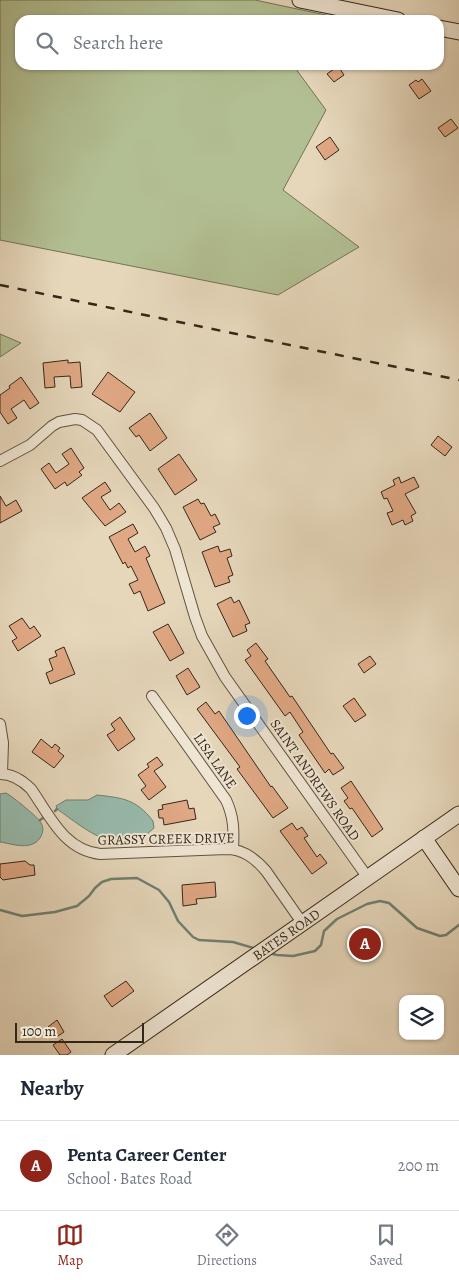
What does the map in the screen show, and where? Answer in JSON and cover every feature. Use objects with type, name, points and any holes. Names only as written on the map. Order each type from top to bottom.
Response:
[{"type":"street","points":[[300,0],[374,15]]},
{"type":"street","points":[[444,29],[459,32]]},
{"type":"street","name":"SAINT ANDREWS ROAD","points":[[0,461],[30,445],[59,422],[75,419],[82,420],[97,430],[154,508],[166,528],[178,557],[195,618],[212,655],[225,677],[368,878]]},
{"type":"street","name":"LISA LANE","points":[[152,696],[226,800],[233,818],[233,849]]},
{"type":"street","points":[[0,724],[3,743],[1,773]]},
{"type":"street","name":"GRASSY CREEK DRIVE","points":[[1,773],[17,777],[25,782],[68,841],[90,853],[233,849],[246,853],[260,864],[303,924]]},
{"type":"street","name":"BATES ROAD","points":[[114,1055],[459,814]]},
{"type":"street","points":[[424,838],[459,889]]},
{"type":"shaded area","points":[[0,0],[255,0],[326,15],[15,15],[15,70],[297,70],[326,110],[283,190],[359,247],[278,295],[0,240]]},
{"type":"shaded area","points":[[0,334],[21,343],[0,357]]},
{"type":"shaded area","points":[[6,793],[25,807],[41,823],[43,827],[42,832],[36,842],[22,846],[0,842],[0,794]]},
{"type":"shaded area","points":[[97,795],[114,797],[135,804],[153,821],[154,828],[141,838],[129,842],[116,842],[92,833],[57,809],[56,806],[66,800],[88,800]]},
{"type":"building","points":[[332,70],[341,70],[344,75],[334,82],[327,74]]},
{"type":"building","points":[[422,79],[431,91],[419,99],[409,85],[416,80],[418,82]]},
{"type":"building","points":[[451,119],[458,128],[445,137],[438,128]]},
{"type":"building","points":[[330,137],[339,150],[325,160],[316,147]]},
{"type":"building","points":[[68,360],[68,363],[80,362],[82,387],[71,388],[70,376],[54,377],[55,387],[45,388],[43,363]]},
{"type":"building","points":[[108,372],[135,392],[120,412],[92,394]]},
{"type":"building","points":[[21,377],[39,403],[30,409],[24,400],[11,409],[17,418],[8,424],[0,412],[0,395]]},
{"type":"building","points":[[150,413],[167,438],[150,451],[139,435],[136,437],[129,428]]},
{"type":"building","points":[[438,436],[452,447],[445,456],[431,445]]},
{"type":"building","points":[[71,448],[84,468],[79,472],[82,475],[67,486],[65,482],[55,489],[41,469],[49,463],[56,473],[69,464],[62,454]]},
{"type":"building","points":[[179,454],[197,480],[175,495],[158,469]]},
{"type":"building","points":[[399,477],[401,483],[414,477],[419,487],[405,494],[416,513],[411,516],[413,521],[405,525],[403,520],[392,525],[387,513],[393,511],[387,498],[384,499],[381,492],[395,485],[393,480]]},
{"type":"building","points":[[105,482],[111,491],[101,497],[110,510],[119,503],[126,512],[105,526],[82,498]]},
{"type":"building","points":[[0,496],[6,506],[16,500],[22,511],[0,523]]},
{"type":"building","points":[[198,499],[201,504],[204,503],[211,516],[215,514],[220,524],[213,527],[216,532],[200,540],[183,507]]},
{"type":"building","points":[[133,524],[138,533],[128,539],[135,552],[145,546],[150,556],[146,558],[165,603],[148,611],[140,591],[134,594],[129,584],[138,580],[131,566],[128,568],[125,562],[123,564],[109,537]]},
{"type":"building","points":[[218,546],[220,552],[230,549],[232,556],[227,558],[233,575],[228,577],[230,582],[215,587],[202,552]]},
{"type":"building","points":[[231,597],[234,603],[239,600],[250,623],[245,625],[247,631],[233,637],[217,604]]},
{"type":"building","points":[[22,618],[30,629],[34,626],[41,636],[18,651],[12,641],[17,638],[9,626]]},
{"type":"building","points":[[168,624],[184,653],[170,661],[153,632]]},
{"type":"building","points":[[256,643],[268,659],[265,661],[290,697],[292,696],[331,754],[333,753],[344,768],[333,775],[329,769],[325,773],[299,735],[303,732],[290,712],[285,716],[245,660],[251,656],[247,650]]},
{"type":"building","points":[[64,647],[75,674],[50,684],[46,673],[53,670],[49,659],[57,656],[55,651]]},
{"type":"building","points":[[370,656],[376,664],[364,673],[358,664]]},
{"type":"building","points":[[188,668],[200,687],[187,695],[176,676]]},
{"type":"building","points":[[354,698],[366,715],[355,722],[343,706]]},
{"type":"building","points":[[206,702],[215,714],[219,711],[271,787],[288,808],[273,818],[237,769],[240,767],[197,709]]},
{"type":"building","points":[[120,717],[135,739],[118,751],[107,735],[115,730],[111,724]]},
{"type":"building","points":[[41,739],[52,748],[55,744],[60,748],[58,751],[64,756],[54,768],[32,752]]},
{"type":"building","points":[[157,757],[163,765],[154,771],[166,787],[149,800],[141,790],[146,786],[138,775],[149,767],[147,764]]},
{"type":"building","points":[[351,781],[383,829],[372,837],[352,808],[350,809],[344,801],[348,798],[341,788]]},
{"type":"building","points":[[187,800],[189,809],[194,808],[196,819],[164,825],[163,818],[159,818],[158,810],[163,809],[162,805]]},
{"type":"building","points":[[292,823],[297,830],[302,827],[308,836],[304,838],[317,857],[320,854],[327,863],[312,874],[280,831]]},
{"type":"building","points":[[25,861],[30,865],[34,865],[35,875],[3,880],[0,877],[0,864]]},
{"type":"building","points":[[215,882],[216,897],[196,899],[197,904],[183,906],[182,885]]},
{"type":"building","points":[[126,981],[134,991],[112,1007],[104,996]]},
{"type":"building","points":[[57,1020],[64,1032],[55,1038],[48,1027]]},
{"type":"building","points":[[62,1039],[71,1052],[67,1055],[60,1055],[53,1045]]},
{"type":"waterway","points":[[0,910],[22,916],[55,912],[77,906],[102,882],[111,879],[137,878],[159,890],[169,902],[178,921],[193,937],[199,940],[233,942],[257,949]]},
{"type":"waterway","points":[[269,953],[293,956],[315,951],[321,945],[324,931],[337,919],[367,904],[380,901],[389,903],[417,928],[440,936],[446,935],[459,925]]},
{"type":"railway","points":[[0,285],[459,380]]},
{"type":"place","name":"Penta Career Center","points":[[365,944]]}]
